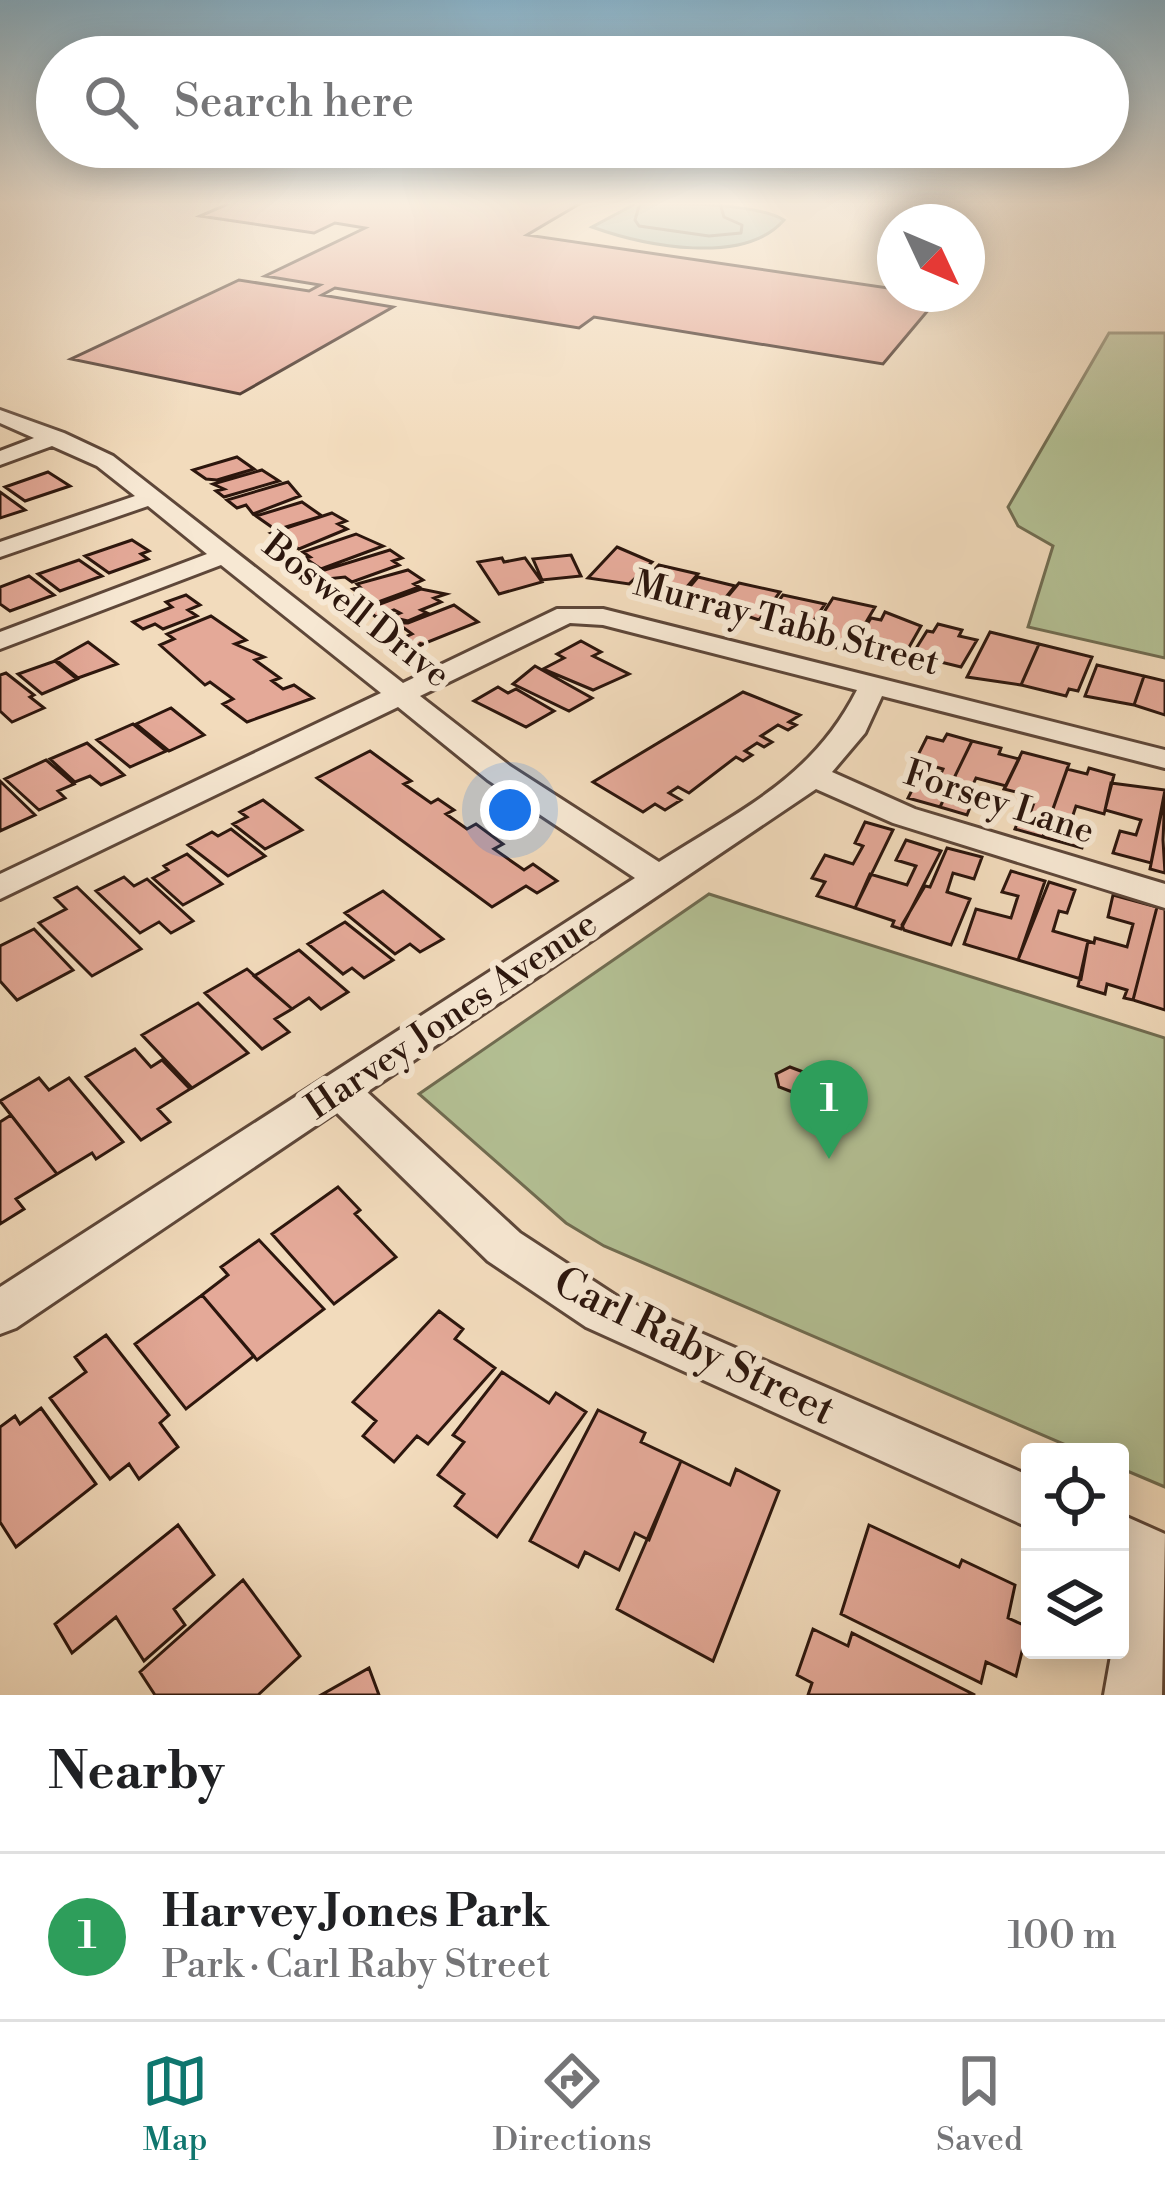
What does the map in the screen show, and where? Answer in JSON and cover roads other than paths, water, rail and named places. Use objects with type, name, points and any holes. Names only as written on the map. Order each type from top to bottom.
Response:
[{"type":"street","name":"Boswell Drive","points":[[0,416],[105,461],[499,773],[660,878]]},
{"type":"street","points":[[0,459],[57,437]]},
{"type":"street","points":[[0,550],[150,498]]},
{"type":"street","points":[[0,641],[220,556]]},
{"type":"street","name":"Murray Tabb Street","points":[[0,888],[552,619],[584,614],[1165,759]]},
{"type":"street","name":"Harvey Jones Avenue","points":[[0,1313],[814,776],[850,733],[872,688]]},
{"type":"street","name":"Forsey Lane","points":[[814,776],[904,816],[1165,896]]},
{"type":"street","name":"Carl Raby Street","points":[[340,1091],[504,1246],[602,1312],[1021,1498]]},
{"type":"street","points":[[1133,1695],[1146,1553]]},
{"type":"place","name":"Harvey Jones Park","points":[[829,1159]]}]
